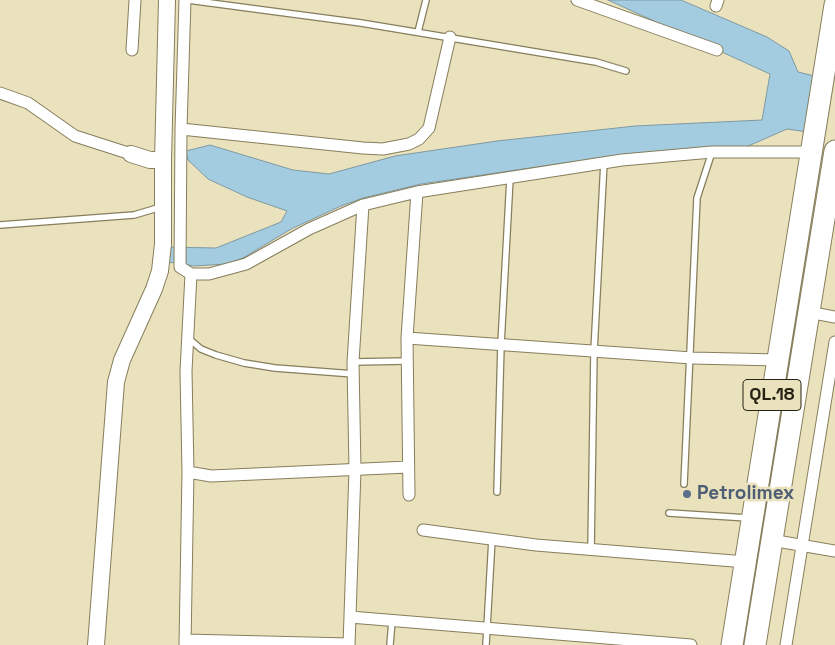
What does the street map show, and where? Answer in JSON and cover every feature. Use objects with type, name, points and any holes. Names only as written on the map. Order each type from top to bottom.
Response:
[{"type":"highway","name":"QL.18","points":[[732,645],[835,5]]},
{"type":"highway","name":"QL.18","points":[[755,645],[835,152]]},
{"type":"street","points":[[132,50],[135,0]]},
{"type":"street","points":[[96,645],[116,382],[122,360],[154,289],[160,271],[163,244],[163,206],[156,160],[167,0]]},
{"type":"street","points":[[186,0],[181,129],[182,243],[180,267],[191,274],[208,274],[246,264],[309,228],[363,205],[417,192],[604,162],[712,152],[812,149]]},
{"type":"street","points":[[577,0],[717,50]]},
{"type":"street","points":[[181,129],[363,148],[383,149],[410,144],[419,139],[429,128],[450,37]]},
{"type":"street","points":[[0,93],[28,103],[75,136],[156,160]]},
{"type":"street","points":[[409,496],[407,338],[417,192]]},
{"type":"street","points":[[191,274],[186,371],[188,472],[185,642],[349,645],[355,470],[354,368],[363,205]]},
{"type":"street","points":[[808,312],[835,317]]},
{"type":"street","points":[[407,338],[692,358],[778,360]]},
{"type":"street","points":[[786,645],[835,342]]},
{"type":"street","points":[[188,472],[211,476],[408,467]]},
{"type":"street","points":[[422,530],[591,550],[746,562]]},
{"type":"street","points":[[771,540],[835,551]]},
{"type":"street","points":[[350,617],[691,645]]},
{"type":"lane","points":[[186,0],[450,37],[596,62],[626,71]]},
{"type":"lane","points":[[418,32],[426,0]]},
{"type":"lane","points":[[684,484],[692,358],[697,198],[712,152]]},
{"type":"lane","points":[[591,550],[594,351],[604,162]]},
{"type":"lane","points":[[497,492],[501,344],[510,178]]},
{"type":"lane","points":[[0,225],[134,215],[163,206]]},
{"type":"lane","points":[[188,338],[201,349],[216,355],[244,363],[275,368],[354,368],[407,361]]},
{"type":"lane","points":[[669,513],[753,518]]},
{"type":"lane","points":[[486,645],[492,538]]},
{"type":"lane","points":[[390,645],[392,621]]},
{"type":"water","points":[[608,0],[681,0],[767,37],[789,51],[798,72],[835,81],[835,136],[787,129],[746,147],[673,150],[564,163],[421,184],[363,198],[341,206],[291,229],[243,258],[226,264],[194,266],[162,261],[165,247],[216,248],[281,222],[287,211],[247,197],[208,179],[188,160],[186,151],[210,145],[293,170],[329,174],[395,156],[497,141],[635,126],[762,120],[770,74]]},
{"type":"pier","points":[[813,74],[835,79],[835,139],[804,134]]},
{"type":"place","name":"Petrolimex","points":[[687,494]]}]
